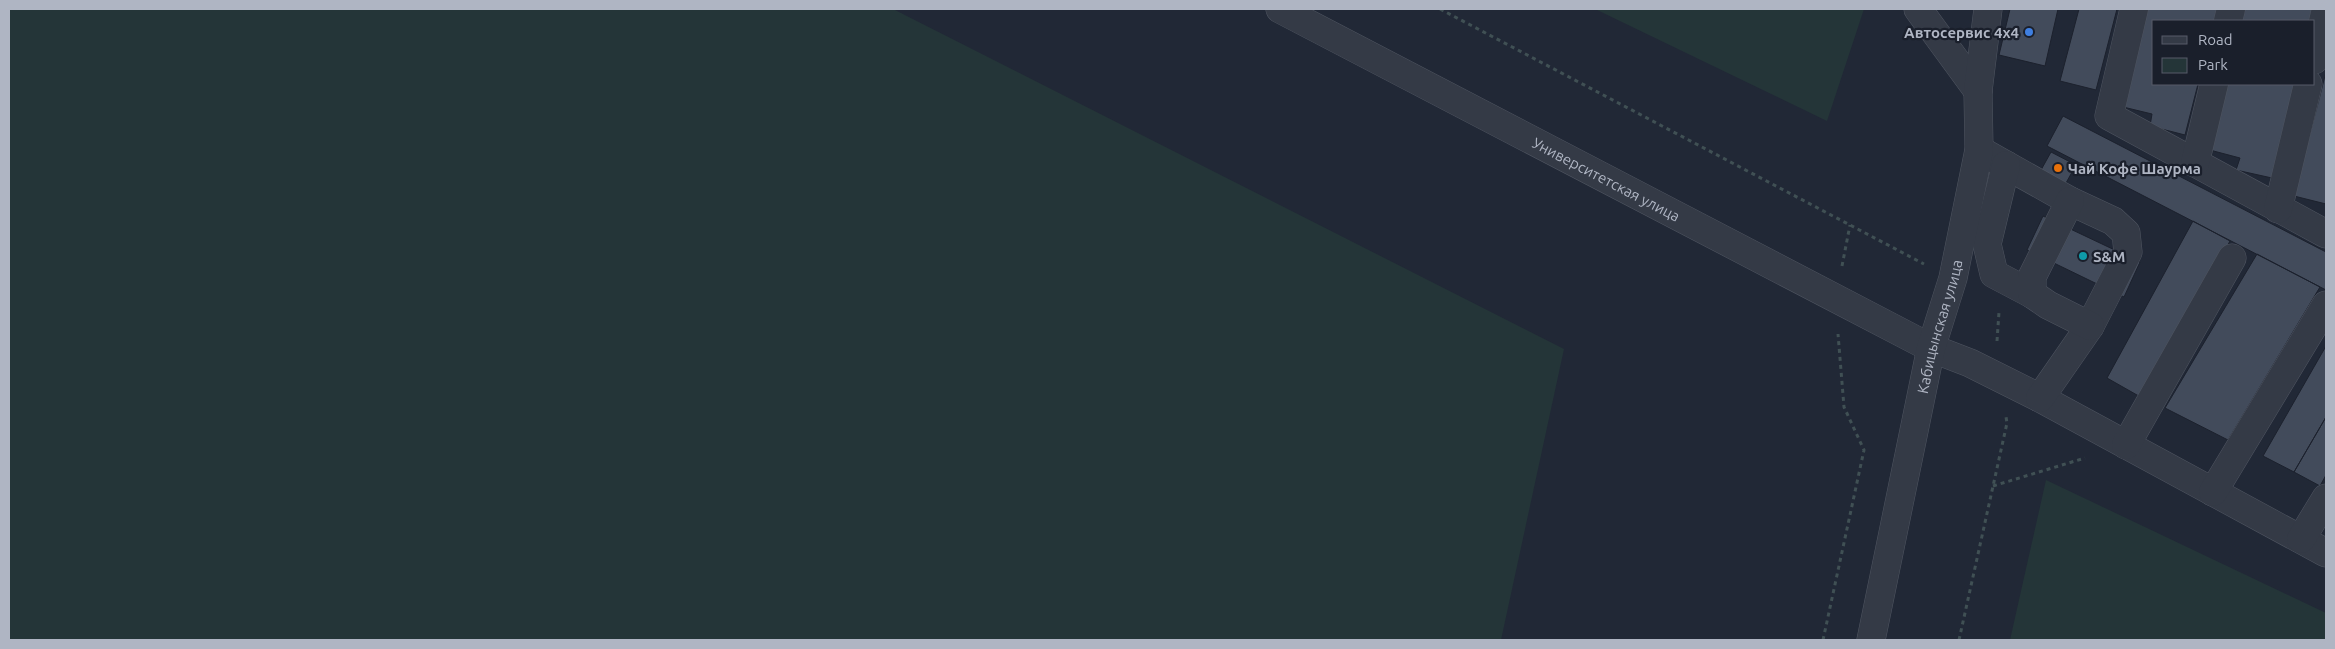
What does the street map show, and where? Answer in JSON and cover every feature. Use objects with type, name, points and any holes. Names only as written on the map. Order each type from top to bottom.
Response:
[{"type":"street","name":"Университетская улица","points":[[1280,9],[1931,348],[1970,363],[2040,398],[2326,552]]},
{"type":"street","points":[[1918,9],[1978,91]]},
{"type":"street","name":"Кабицынская улица","points":[[1871,640],[1931,348],[1953,278],[1979,150],[1978,91],[1988,9]]},
{"type":"street","points":[[2134,9],[2109,116],[2326,234]]},
{"type":"street","points":[[2315,56],[2326,9]]},
{"type":"street","points":[[2195,163],[2214,85]]},
{"type":"street","points":[[2278,209],[2308,85]]},
{"type":"street","points":[[1979,150],[2070,201],[2113,221],[2126,233],[2128,252],[2090,326],[2040,398]]},
{"type":"street","points":[[2006,165],[1988,244],[1994,274],[2032,294],[2048,305],[2090,326]]},
{"type":"street","points":[[2032,294],[2032,277],[2070,201]]},
{"type":"street","points":[[2126,445],[2232,258]]},
{"type":"street","points":[[2213,492],[2326,305]]},
{"type":"street","points":[[2301,539],[2326,498]]},
{"type":"path","points":[[1823,640],[1864,450],[1844,407],[1835,298],[1850,225]]},
{"type":"path","points":[[1992,486],[2126,445]]},
{"type":"green space","points":[[9,9],[893,9],[1564,349],[1501,640],[9,640]]},
{"type":"green space","points":[[1595,9],[1864,9],[1827,121]]},
{"type":"green space","points":[[2046,480],[2326,613],[2326,640],[2010,640]]},
{"type":"building","name":"Автосервис 4х4","points":[[2010,9],[2058,9],[2045,66],[1999,55]]},
{"type":"building","points":[[2079,9],[2117,9],[2096,90],[2060,81]]},
{"type":"building","points":[[2144,9],[2218,9],[2214,20],[2152,20],[2152,85],[2198,85],[2185,135],[2150,126],[2152,114],[2119,106]]},
{"type":"building","points":[[2242,9],[2316,9],[2313,20],[2239,20]]},
{"type":"building","points":[[2326,72],[2326,204],[2294,196]]},
{"type":"building","points":[[2223,85],[2297,85],[2272,178],[2236,170],[2240,158],[2206,149]]},
{"type":"building","points":[[2063,116],[2326,252],[2326,290],[2047,146]]},
{"type":"building","name":"Чай Кофе Шаурма","points":[[2051,152],[2076,165],[2066,183],[2041,170]]},
{"type":"building","name":"S&M","points":[[2043,216],[2140,262],[2124,297],[2027,250]]},
{"type":"building","points":[[2193,221],[2230,241],[2144,399],[2107,378]]},
{"type":"building","points":[[2257,254],[2320,287],[2228,440],[2165,408]]},
{"type":"building","points":[[2326,346],[2326,417],[2294,472],[2263,456]]},
{"type":"building","points":[[2326,417],[2326,475],[2320,486],[2294,472]]},
{"type":"place","name":"Автосервис 4х4","points":[[2029,32]]},
{"type":"place","name":"Чай Кофе Шаурма","points":[[2058,168]]},
{"type":"place","name":"S&M","points":[[2083,256]]}]
